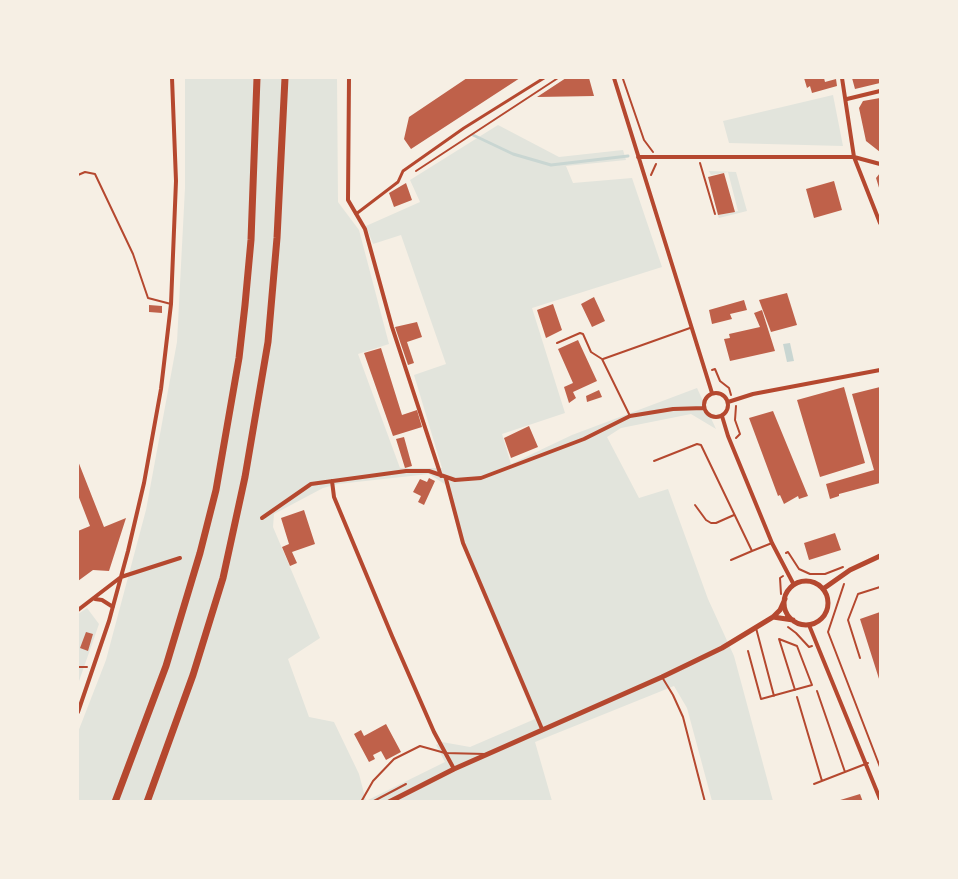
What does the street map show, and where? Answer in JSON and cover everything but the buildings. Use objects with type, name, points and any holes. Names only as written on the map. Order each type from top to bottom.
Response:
[{"type":"highway","points":[[115,802],[166,666],[200,553],[216,490],[238,367],[245,305],[251,240],[257,78]]},
{"type":"highway","points":[[147,802],[181,712],[222,578],[247,468],[268,342],[277,238],[285,78]]},
{"type":"street","points":[[78,712],[121,577],[146,474],[161,389],[171,304],[176,181],[172,78]]},
{"type":"street","points":[[349,78],[348,200],[365,230],[392,327],[441,476]]},
{"type":"street","points":[[356,214],[398,182],[403,171],[464,128],[544,78]]},
{"type":"street","points":[[614,78],[690,328],[712,393]]},
{"type":"street","points":[[842,78],[847,99],[854,157],[880,224]]},
{"type":"street","points":[[847,99],[880,91]]},
{"type":"street","points":[[638,157],[854,157],[880,164]]},
{"type":"street","points":[[728,402],[753,394],[880,370]]},
{"type":"street","points":[[712,393],[721,394],[728,402],[728,408],[722,416],[711,417],[704,408],[706,398],[712,393]]},
{"type":"street","points":[[262,518],[311,484],[406,471],[429,471],[446,478],[481,478],[584,439],[630,416],[673,409],[704,408]]},
{"type":"street","points":[[722,416],[728,436],[772,543],[794,585]]},
{"type":"street","points":[[446,478],[463,543],[542,729]]},
{"type":"street","points":[[332,481],[334,497],[434,732],[454,769]]},
{"type":"street","points":[[823,589],[850,570],[880,556]]},
{"type":"street","points":[[78,610],[95,599],[121,577],[180,558]]},
{"type":"street","points":[[389,802],[454,769],[662,677],[722,648],[774,617],[794,585],[809,581],[823,589],[828,598],[827,611],[818,621],[809,625],[774,617]]},
{"type":"street","points":[[95,599],[102,600],[113,607]]},
{"type":"street","points":[[785,599],[786,609],[793,620]]},
{"type":"street","points":[[809,625],[868,763],[880,799]]},
{"type":"lane","points":[[78,175],[90,172],[95,174],[133,254],[148,298],[171,304]]},
{"type":"lane","points":[[602,359],[690,328]]},
{"type":"lane","points":[[557,343],[580,333],[583,334],[591,352],[602,359],[630,416]]},
{"type":"lane","points":[[654,461],[697,444],[701,445],[752,551]]},
{"type":"lane","points":[[695,505],[706,520],[711,523],[716,523],[734,515]]},
{"type":"lane","points":[[731,560],[772,543]]},
{"type":"lane","points":[[860,658],[848,620],[858,594],[880,587]]},
{"type":"lane","points":[[756,627],[774,696]]},
{"type":"lane","points":[[748,651],[761,699],[774,696],[812,685],[797,646],[779,639],[794,690]]},
{"type":"lane","points":[[662,677],[674,695],[682,717],[705,802]]},
{"type":"lane","points":[[817,692],[845,772]]},
{"type":"lane","points":[[797,697],[822,781]]},
{"type":"lane","points":[[361,802],[373,781],[394,759],[420,746],[446,753],[488,754]]},
{"type":"lane","points":[[814,784],[868,763]]},
{"type":"path","points":[[398,182],[558,78]]},
{"type":"path","points":[[623,79],[644,140],[652,149]]},
{"type":"path","points":[[698,156],[715,214]]},
{"type":"path","points":[[785,554],[788,552],[799,569],[810,574],[825,574],[841,566],[843,568]]},
{"type":"path","points":[[845,582],[828,632],[880,767]]},
{"type":"path","points":[[781,626],[796,633],[809,647],[811,646]]},
{"type":"path","points":[[78,667],[93,668]]},
{"type":"shaded area","points":[[185,78],[337,78],[338,202],[359,230],[389,344],[358,354],[400,468],[442,468],[414,375],[446,364],[401,235],[373,244],[366,226],[420,202],[410,180],[498,125],[559,157],[623,150],[626,160],[566,166],[573,183],[632,178],[662,267],[532,308],[565,413],[502,434],[511,464],[572,435],[697,388],[716,429],[691,414],[621,428],[607,437],[639,498],[668,489],[708,599],[734,656],[773,801],[712,801],[687,708],[674,686],[535,742],[552,801],[366,801],[78,801],[78,732],[106,660],[146,510],[177,342],[185,188]],"holes":[[[429,474],[446,485],[460,540],[535,719],[470,747],[442,742],[436,745],[445,762],[366,801],[359,774],[334,722],[309,717],[288,659],[320,638],[273,527],[274,514],[323,488],[338,484]]]},
{"type":"shaded area","points":[[833,95],[843,146],[729,143],[723,121]]},
{"type":"shaded area","points":[[709,171],[736,172],[747,211],[719,218],[718,215],[738,211],[728,172],[711,175]]},
{"type":"shaded area","points":[[790,343],[794,361],[787,362],[783,344]]},
{"type":"shaded area","points":[[87,608],[99,624],[78,684],[78,614]]},
{"type":"waterway","points":[[473,135],[513,154],[551,165],[628,156]]}]
